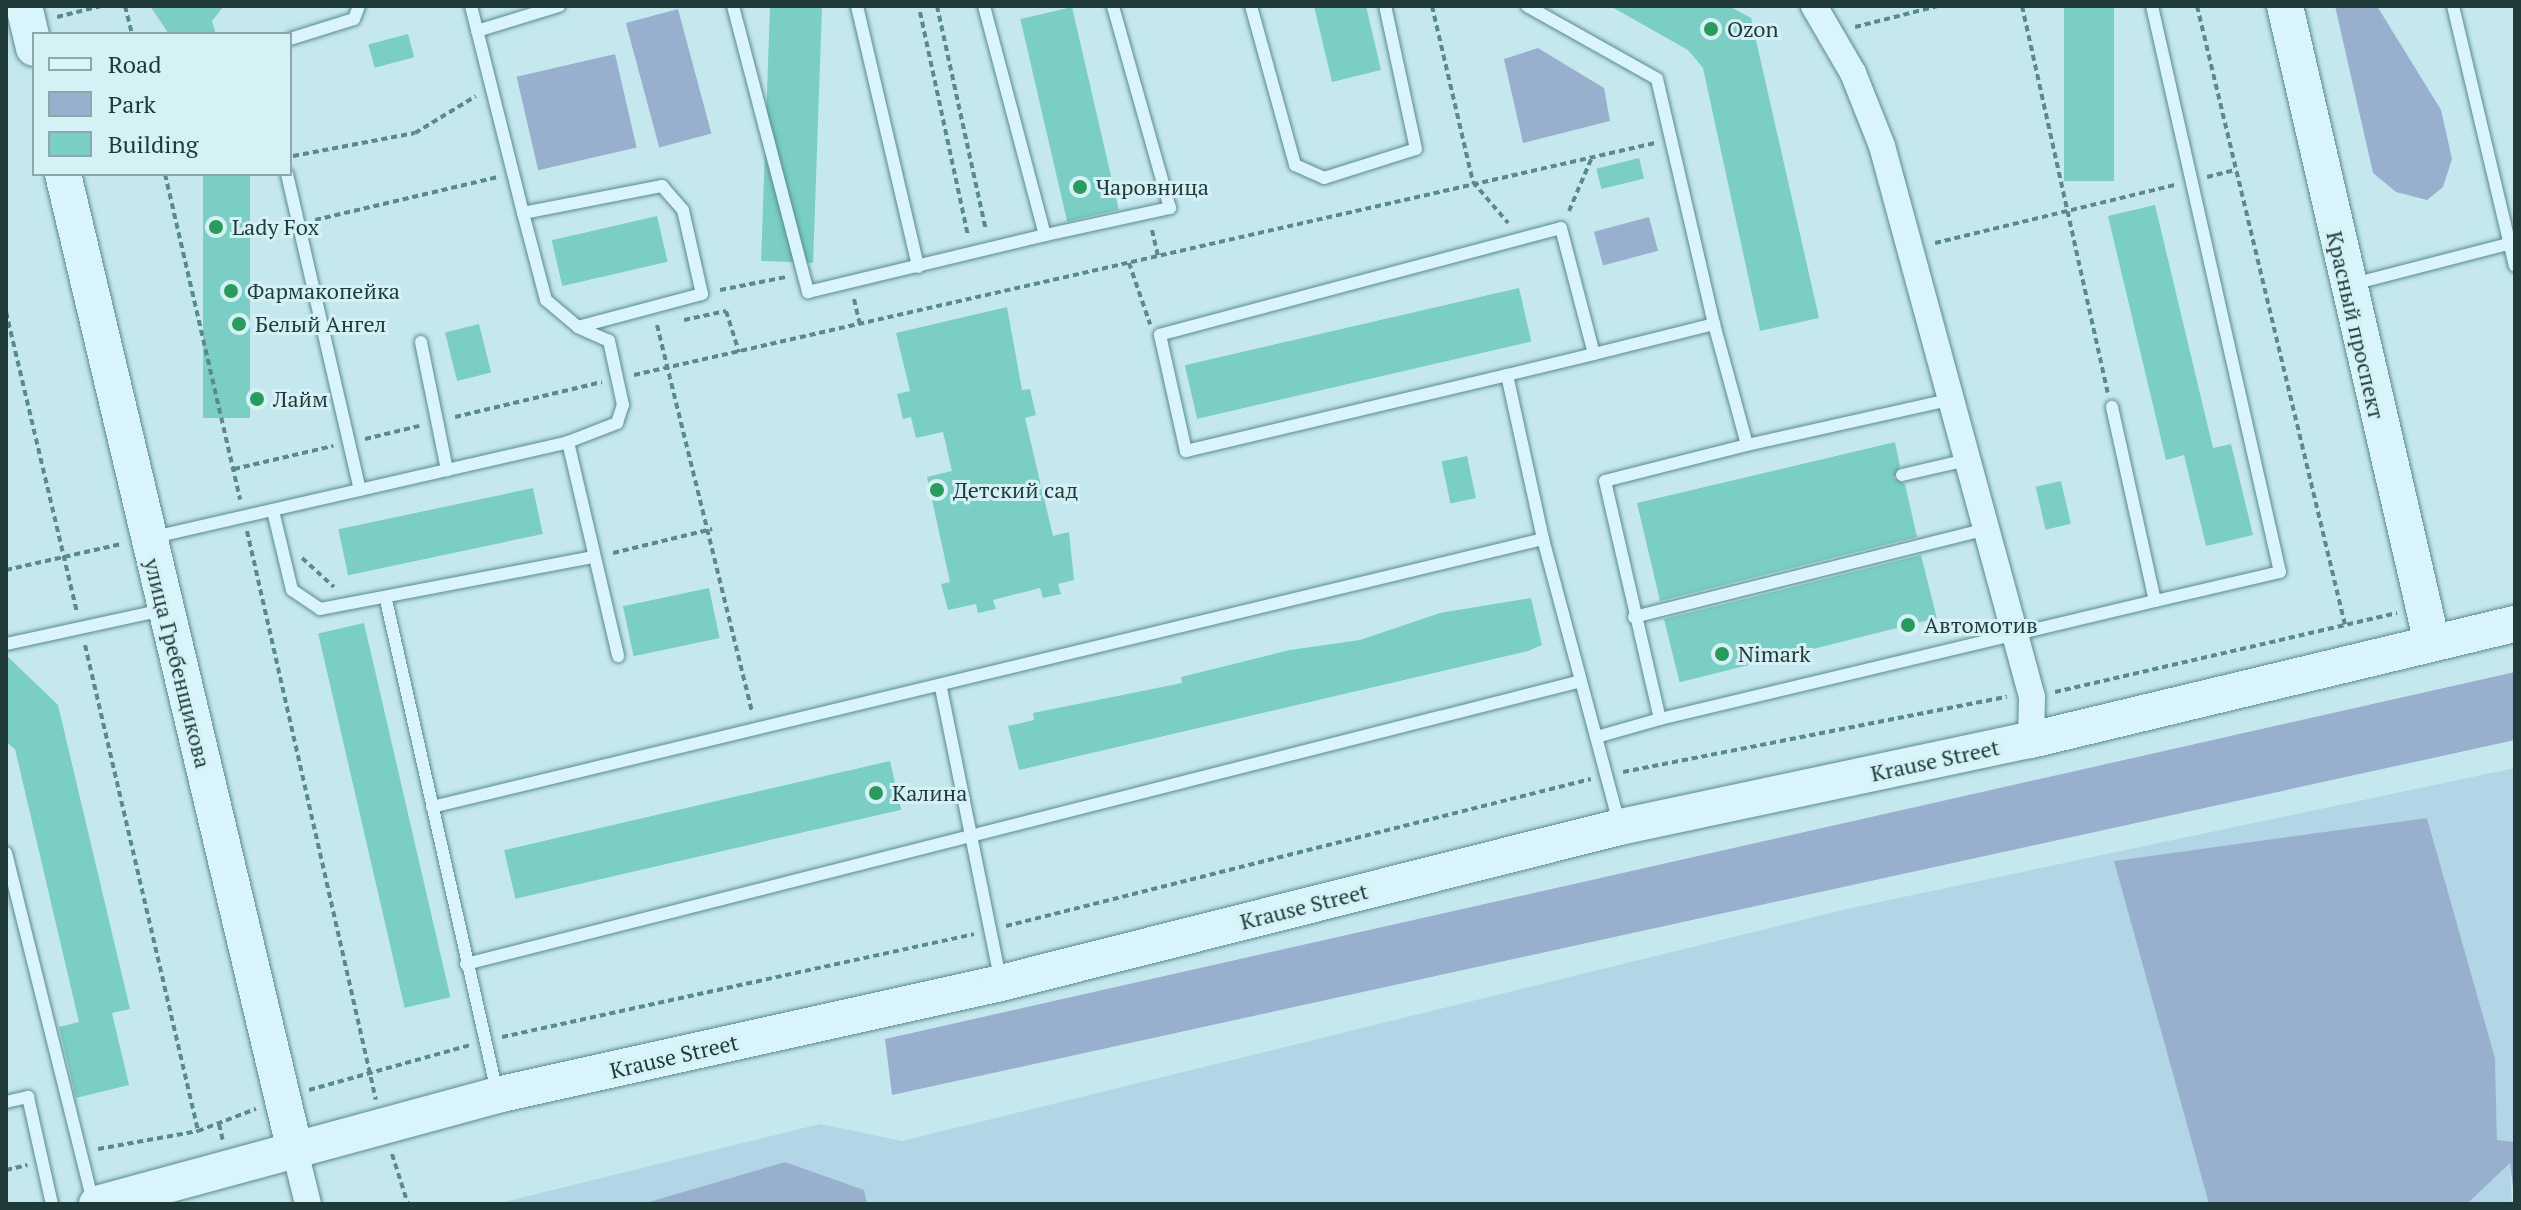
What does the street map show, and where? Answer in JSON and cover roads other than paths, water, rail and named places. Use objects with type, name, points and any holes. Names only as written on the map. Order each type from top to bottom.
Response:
[{"type":"main road","points":[[24,6],[32,40]]},
{"type":"main road","name":"Красный проспект","points":[[2285,6],[2346,286],[2432,643]]},
{"type":"main road","name":"улица Гребенщикова","points":[[63,176],[295,1151]]},
{"type":"main road","name":"Krause Street","points":[[95,1204],[497,1095],[1001,983],[1620,827],[2031,740],[2515,624]]},
{"type":"street","points":[[1814,6],[1882,146],[1967,460],[2011,638],[2032,697],[2031,740]]},
{"type":"street","points":[[295,1151],[308,1204]]},
{"type":"lane","points":[[292,38],[354,19],[359,6]]},
{"type":"lane","points":[[148,538],[568,442],[617,423],[623,405],[609,341],[578,327],[546,300],[471,6]]},
{"type":"lane","points":[[477,31],[559,6]]},
{"type":"lane","points":[[733,6],[798,275],[808,292],[972,257],[1045,235],[1170,208],[1113,6]]},
{"type":"lane","points":[[857,6],[918,267]]},
{"type":"lane","points":[[984,6],[1045,235]]},
{"type":"lane","points":[[1251,6],[1295,165],[1324,178],[1416,149],[1385,6]]},
{"type":"lane","points":[[1527,6],[1657,79],[1714,324],[1747,445]]},
{"type":"lane","points":[[1597,737],[1660,719],[2280,572],[2152,6]]},
{"type":"lane","points":[[2453,6],[2512,243],[2515,266]]},
{"type":"lane","points":[[287,176],[360,490]]},
{"type":"lane","points":[[523,213],[662,186],[683,210],[702,294],[578,327]]},
{"type":"lane","points":[[1594,354],[1561,228],[1160,335],[1186,451],[1507,375],[1594,354],[1714,324]]},
{"type":"lane","points":[[2346,286],[2512,243]]},
{"type":"lane","points":[[421,342],[447,470]]},
{"type":"lane","points":[[1507,375],[1543,539],[1610,775],[1620,827]]},
{"type":"lane","points":[[1660,719],[1605,481],[1747,445],[1949,400]]},
{"type":"lane","points":[[2112,407],[2155,601]]},
{"type":"lane","points":[[568,442],[618,656]]},
{"type":"lane","points":[[1902,475],[1967,460]]},
{"type":"lane","points":[[273,511],[287,578],[303,602],[320,609],[386,600],[593,557]]},
{"type":"lane","points":[[1634,617],[1983,530]]},
{"type":"lane","points":[[432,807],[941,688],[1543,539]]},
{"type":"lane","points":[[386,600],[497,1095]]},
{"type":"lane","points":[[6,644],[166,610]]},
{"type":"lane","points":[[466,964],[973,831],[1581,681]]},
{"type":"lane","points":[[941,688],[973,831],[1001,983]]},
{"type":"lane","points":[[6,853],[79,1153],[95,1204]]},
{"type":"lane","points":[[6,1102],[28,1097],[52,1204]]},
{"type":"place","name":"Ozon","points":[[1711,29]]},
{"type":"place","name":"Чаровница","points":[[1080,187]]},
{"type":"place","name":"Lady Fox","points":[[216,227]]},
{"type":"place","name":"Фармакопейка","points":[[231,291]]},
{"type":"place","name":"Белый Ангел","points":[[239,324]]},
{"type":"place","name":"Лайм","points":[[257,399]]},
{"type":"place","name":"Детский сад","points":[[937,490]]},
{"type":"place","name":"Автомотив","points":[[1908,625]]},
{"type":"place","name":"Nimark","points":[[1722,654]]},
{"type":"place","name":"Калина","points":[[876,793]]}]
